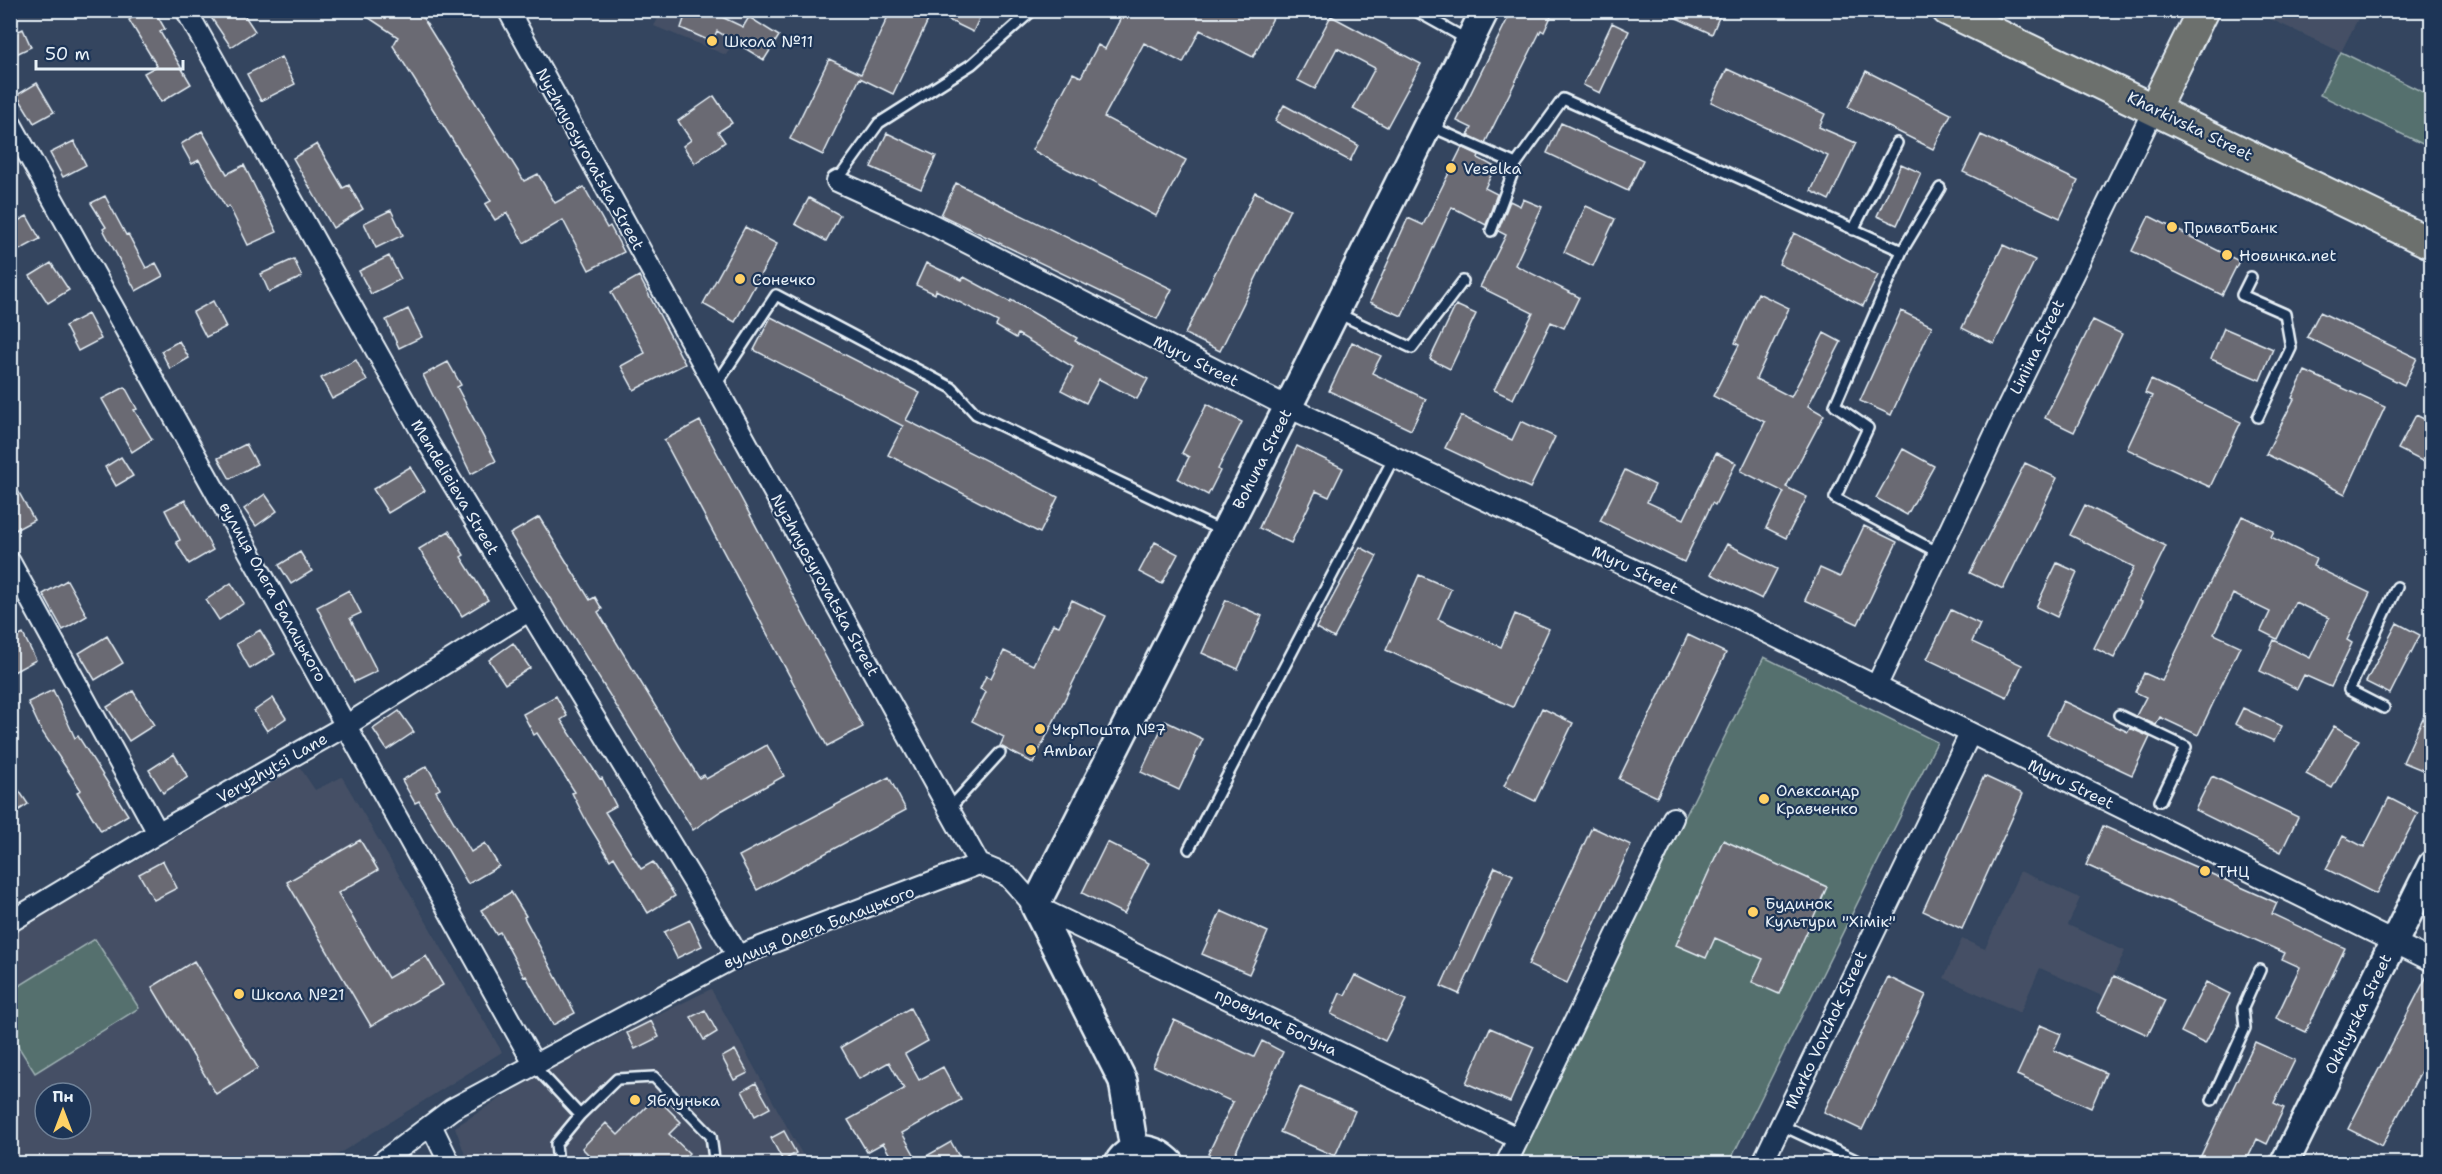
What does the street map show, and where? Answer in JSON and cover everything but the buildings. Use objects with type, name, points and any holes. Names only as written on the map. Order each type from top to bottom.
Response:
[{"type":"main road","name":"Bohuna Street","points":[[1035,906],[1288,407],[1485,10]]},
{"type":"main road","name":"Kharkivska Street","points":[[1947,10],[2432,244]]},
{"type":"main road","name":"Liniina Street","points":[[2154,109],[2203,10]]},
{"type":"main road","name":"Okhtyrska Street","points":[[2284,1164],[2432,865]]},
{"type":"main road","points":[[1035,906],[1123,1081],[1126,1156],[1154,1150],[1172,1164]]},
{"type":"street","name":"Mendelieieva Street","points":[[186,10],[424,436],[737,956]]},
{"type":"street","name":"Nyzhnyosyrovatska Street","points":[[508,10],[979,864]]},
{"type":"street","name":"Liniina Street","points":[[1876,687],[2001,421],[2154,109]]},
{"type":"street","name":"вулиця Олега Балацького","points":[[10,122],[534,1064]]},
{"type":"street","name":"Myru Street","points":[[837,181],[923,220],[1288,407],[1764,631],[2295,892],[2432,962]]},
{"type":"street","points":[[10,562],[158,833]]},
{"type":"street","name":"Veryzhytsi Lane","points":[[10,922],[158,833],[347,725],[530,610]]},
{"type":"street","name":"Marko Vovchok Street","points":[[1762,1164],[1970,734]]},
{"type":"street","points":[[1506,1164],[1673,818]]},
{"type":"street","name":"вулиця Олега Балацького","points":[[379,1164],[452,1108],[737,956],[979,864]]},
{"type":"street","points":[[979,864],[1008,876],[1035,906]]},
{"type":"street","name":"провулок Богуна","points":[[1035,906],[1518,1138]]},
{"type":"street","points":[[431,1125],[450,1164]]},
{"type":"lane","points":[[837,181],[879,123],[972,64],[1033,10]]},
{"type":"lane","points":[[1414,10],[1470,41]]},
{"type":"lane","points":[[1491,231],[1516,164],[1563,99],[1902,251]]},
{"type":"lane","points":[[1428,125],[1516,164]]},
{"type":"lane","points":[[1853,230],[1897,143]]},
{"type":"lane","points":[[1939,553],[1835,498],[1868,428],[1835,405],[1902,251],[1940,188]]},
{"type":"lane","points":[[2251,277],[2242,295],[2285,314],[2291,348],[2258,417]]},
{"type":"lane","points":[[1335,312],[1412,348],[1463,281]]},
{"type":"lane","points":[[715,386],[776,295],[952,388],[976,414],[1225,532]]},
{"type":"lane","points":[[1189,849],[1394,457]]},
{"type":"lane","points":[[2384,708],[2349,690],[2397,587]]},
{"type":"lane","points":[[2119,715],[2186,747],[2160,801]]},
{"type":"lane","points":[[949,809],[1000,753]]},
{"type":"lane","points":[[2212,1100],[2245,1029],[2243,1008],[2260,970]]},
{"type":"lane","points":[[534,1064],[580,1115]]},
{"type":"lane","points":[[558,1164],[556,1144],[580,1115],[617,1079],[654,1077],[711,1136],[714,1159],[711,1164]]},
{"type":"lane","points":[[1781,1125],[1860,1162],[1859,1164]]},
{"type":"shaded area","name":"Школа №11","points":[[662,11],[750,11],[726,55],[654,26]]},
{"type":"shaded area","points":[[2253,11],[2362,11],[2341,52]]},
{"type":"shaded area","name":"Школа №21","points":[[299,766],[315,790],[342,777],[502,1052],[324,1163],[11,1163],[10,935]]},
{"type":"shaded area","points":[[2020,871],[2080,898],[2068,925],[2125,951],[2104,997],[2040,968],[2020,1013],[1944,978],[1962,939],[1985,949]]},
{"type":"shaded area","name":"Яблунька","points":[[711,989],[807,1163],[468,1163],[455,1127],[541,1073]]},
{"type":"green space","points":[[2341,52],[2431,96],[2431,148],[2320,95]]},
{"type":"green space","points":[[1764,657],[1937,742],[1729,1163],[1514,1164]]},
{"type":"green space","points":[[95,939],[139,1008],[35,1073],[11,1035],[11,991]]},
{"type":"place","name":"Школа №11","points":[[712,41]]},
{"type":"place","name":"Veselka","points":[[1451,168]]},
{"type":"place","name":"ПриватБанк","points":[[2172,227]]},
{"type":"place","name":"Новинка.net","points":[[2227,255]]},
{"type":"place","name":"Сонечко","points":[[740,279]]},
{"type":"place","name":"УкрПошта №7","points":[[1040,729]]},
{"type":"place","name":"Ambar","points":[[1031,750]]},
{"type":"place","name":"Олександр Кравченко","points":[[1764,799]]},
{"type":"place","name":"ТНЦ","points":[[2205,871]]},
{"type":"place","name":"Будинок Культури \"Хімік\"","points":[[1753,912]]},
{"type":"place","name":"Школа №21","points":[[239,994]]},
{"type":"place","name":"Яблунька","points":[[635,1100]]}]
